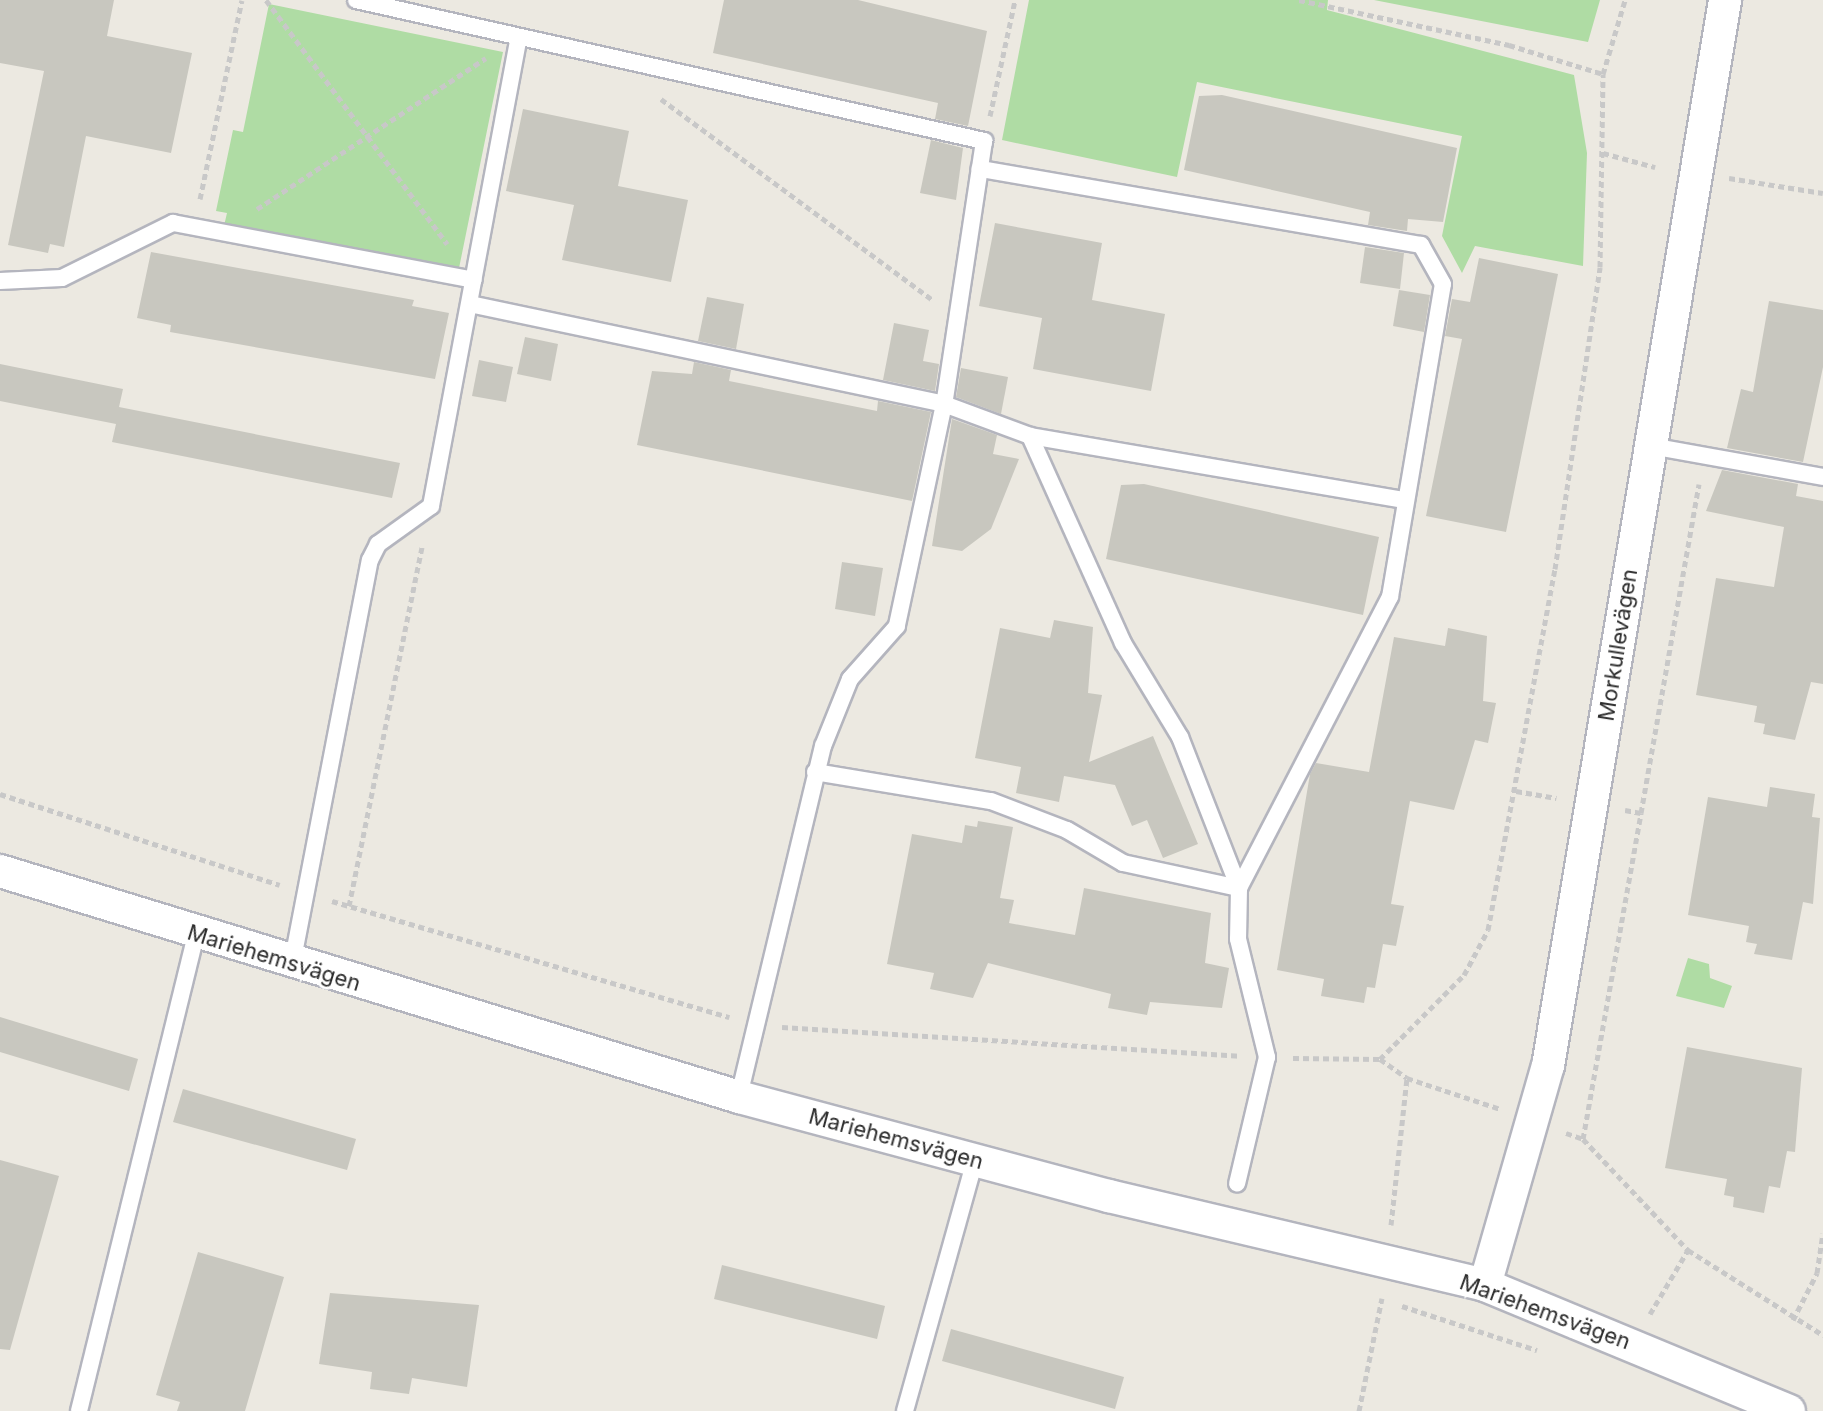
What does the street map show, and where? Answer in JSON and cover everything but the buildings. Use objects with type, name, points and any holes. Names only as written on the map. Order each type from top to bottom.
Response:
[{"type":"street","name":"Morkullevägen","points":[[1485,1285],[1535,1121],[1725,0]]},
{"type":"street","name":"Mariehemsvägen","points":[[0,871],[292,964],[739,1097],[975,1161],[1485,1285],[1789,1411]]},
{"type":"lane","points":[[356,0],[984,141],[944,404],[897,626],[850,679],[815,772],[759,1026],[739,1097]]},
{"type":"lane","points":[[292,964],[370,560],[378,544],[431,506],[519,37]]},
{"type":"lane","points":[[979,169],[1421,245],[1443,284],[1390,597],[1239,888]]},
{"type":"lane","points":[[0,281],[62,278],[148,231],[194,224],[474,280]]},
{"type":"lane","points":[[470,304],[944,404],[1030,436],[1406,500]]},
{"type":"lane","points":[[1030,436],[1123,643],[1180,737],[1239,888],[1238,939],[1267,1057],[1237,1184]]},
{"type":"lane","points":[[1651,446],[1823,477]]},
{"type":"lane","points":[[815,772],[991,801],[1067,830],[1123,863],[1239,888]]},
{"type":"lane","points":[[79,1411],[196,933]]},
{"type":"lane","points":[[905,1411],[975,1161]]},
{"type":"path","points":[[194,224],[242,0]]},
{"type":"path","points":[[266,0],[474,280]]},
{"type":"path","points":[[984,141],[1015,0]]},
{"type":"path","points":[[1299,0],[1509,45],[1603,74]]},
{"type":"path","points":[[1380,1059],[1464,975],[1488,930],[1558,554],[1600,267],[1603,74],[1625,0]]},
{"type":"path","points":[[223,230],[519,37]]},
{"type":"path","points":[[654,93],[959,319]]},
{"type":"path","points":[[1603,153],[1655,167]]},
{"type":"path","points":[[1724,177],[1823,193]]},
{"type":"path","points":[[1688,542],[1704,456]]},
{"type":"path","points":[[349,906],[431,506]]},
{"type":"path","points":[[0,794],[307,894],[759,1026],[1267,1057],[1380,1059],[1407,1078],[1583,1139],[1688,1250],[1793,1320],[1823,1335]]},
{"type":"path","points":[[1583,1139],[1641,813]]},
{"type":"path","points":[[1394,1197],[1407,1078]]},
{"type":"path","points":[[1793,1320],[1817,1273],[1823,1233]]},
{"type":"path","points":[[1658,1295],[1688,1250]]},
{"type":"path","points":[[1359,1411],[1382,1301],[1547,1353]]},
{"type":"green space","points":[[1029,0],[1328,0],[1327,10],[1574,75],[1587,153],[1583,266],[1475,246],[1462,273],[1442,236],[1462,136],[1197,82],[1177,177],[1002,140]]},
{"type":"green space","points":[[1374,0],[1600,0],[1588,42]]},
{"type":"green space","points":[[269,4],[503,52],[457,278],[223,230],[227,213],[216,211],[233,130],[243,132]]},
{"type":"green space","points":[[1688,958],[1709,964],[1710,978],[1732,986],[1724,1008],[1676,996]]}]
